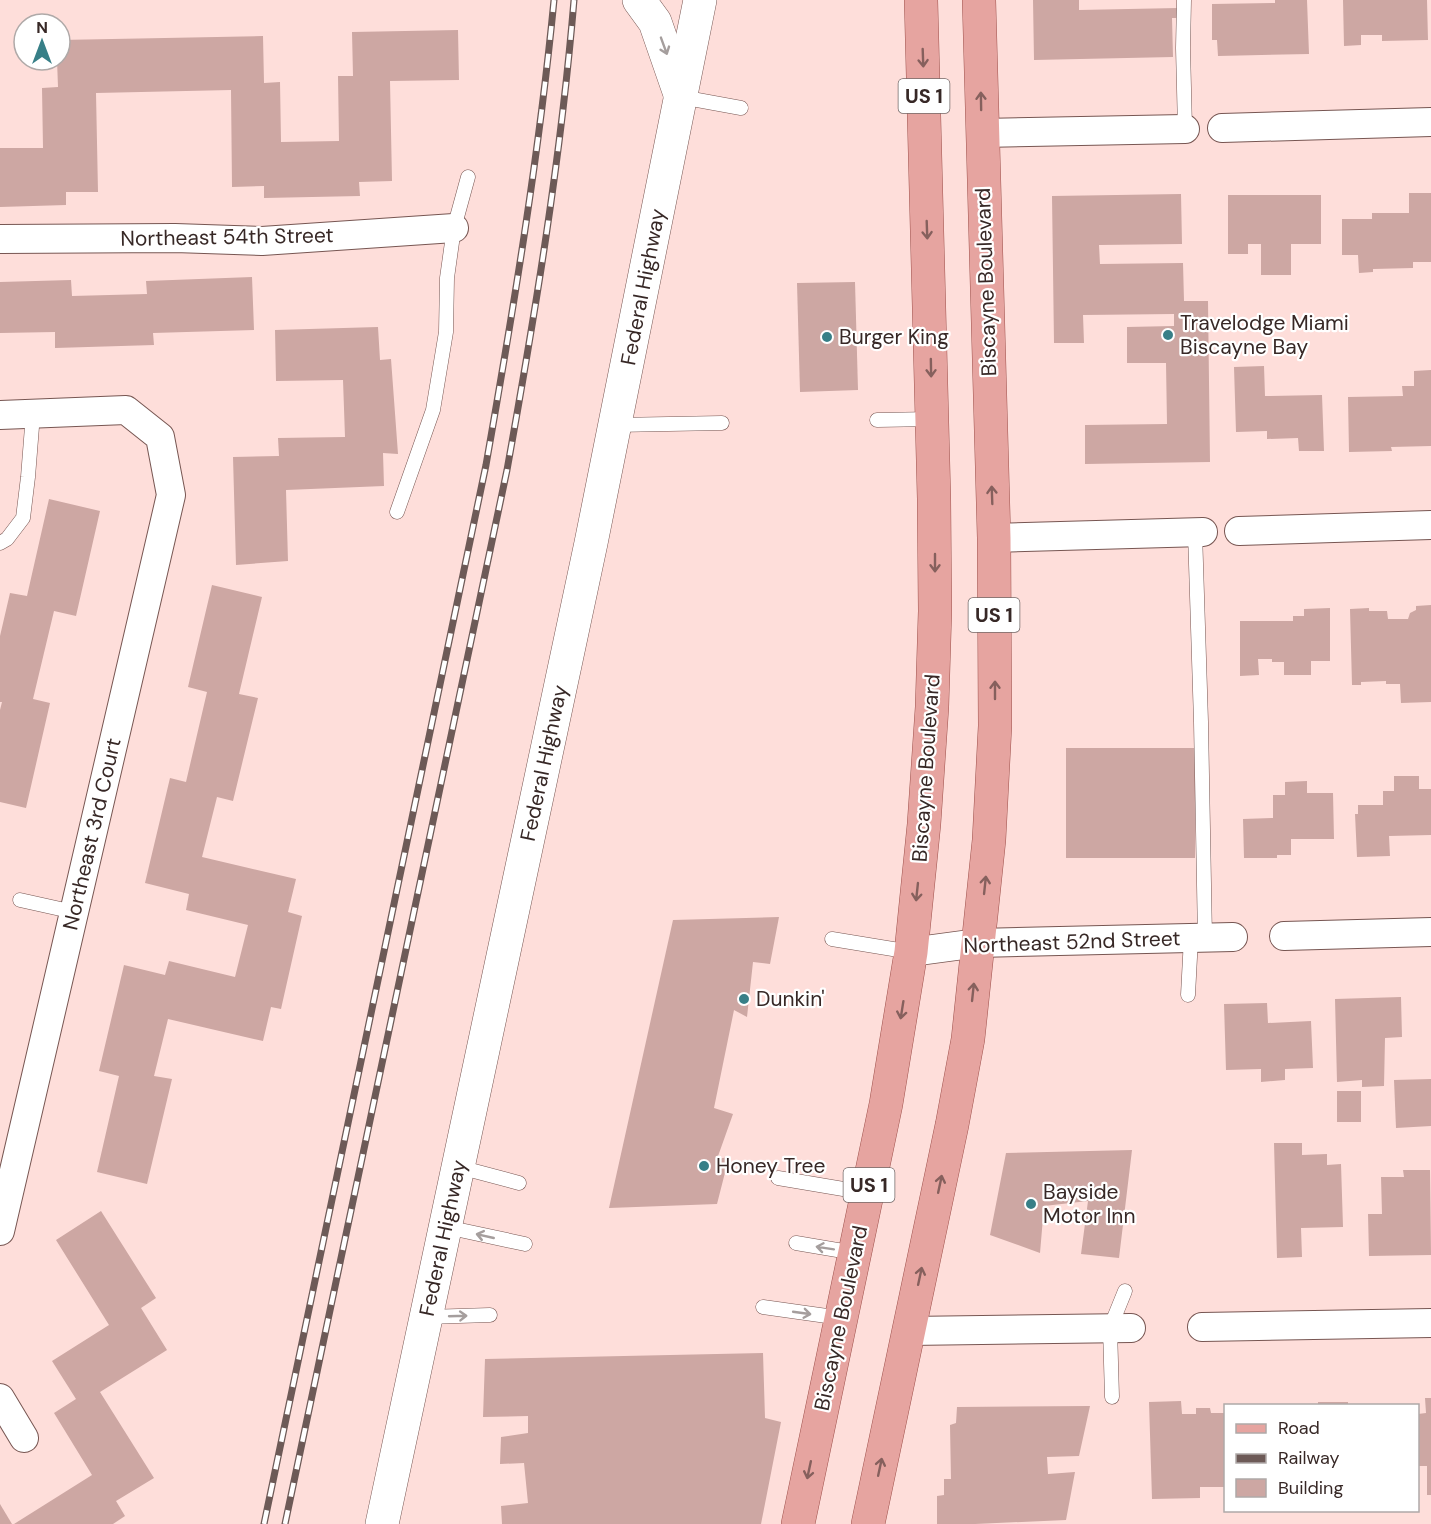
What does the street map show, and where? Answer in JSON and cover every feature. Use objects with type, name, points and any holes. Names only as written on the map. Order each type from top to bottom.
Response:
[{"type":"main road","name":"Biscayne Boulevard","points":[[798,1524],[886,1104],[911,952],[924,824],[932,707],[935,611],[921,0]]},
{"type":"main road","name":"Biscayne Boulevard","points":[[868,1524],[968,1039],[989,840],[995,726],[994,538],[979,0]]},
{"type":"street","points":[[639,0],[655,22],[681,97]]},
{"type":"street","name":"Federal Highway","points":[[382,1524],[586,566],[700,0]]},
{"type":"street","points":[[1222,128],[1431,122]]},
{"type":"street","points":[[982,133],[1185,129]]},
{"type":"street","name":"Northeast 54th Street","points":[[0,239],[176,238],[262,241],[454,228]]},
{"type":"street","name":"Northeast 3rd Court","points":[[0,1231],[171,495],[160,437],[126,410],[33,414]]},
{"type":"street","points":[[0,415],[33,414]]},
{"type":"street","points":[[1239,531],[1431,525]]},
{"type":"street","points":[[994,538],[1199,532]]},
{"type":"street","points":[[1284,936],[1431,932]]},
{"type":"street","name":"Northeast 52nd Street","points":[[911,952],[978,943],[1233,937]]},
{"type":"street","points":[[1202,1327],[1431,1323]]},
{"type":"street","points":[[909,1331],[1121,1328]]},
{"type":"street","points":[[0,1398],[24,1438]]},
{"type":"lane","points":[[1184,0],[1185,129]]},
{"type":"lane","points":[[681,97],[741,108]]},
{"type":"lane","points":[[397,512],[434,410],[446,332],[447,278],[454,228],[468,177]]},
{"type":"lane","points":[[0,543],[7,539],[23,518],[33,414]]},
{"type":"lane","points":[[877,420],[932,419]]},
{"type":"lane","points":[[615,425],[722,423]]},
{"type":"lane","points":[[1188,995],[1198,938],[1201,734],[1199,532]]},
{"type":"lane","points":[[20,900],[74,912]]},
{"type":"lane","points":[[832,939],[911,952]]},
{"type":"lane","points":[[459,1167],[519,1183]]},
{"type":"lane","points":[[778,1178],[867,1193]]},
{"type":"lane","points":[[446,1227],[525,1245]]},
{"type":"lane","points":[[796,1243],[855,1253]]},
{"type":"lane","points":[[1112,1396],[1125,1291]]},
{"type":"lane","points":[[763,1307],[841,1318]]},
{"type":"lane","points":[[427,1317],[490,1315]]},
{"type":"building","points":[[1033,0],[1079,0],[1079,10],[1178,8],[1178,18],[1172,18],[1173,57],[1034,60]]},
{"type":"building","points":[[1275,0],[1307,0],[1309,54],[1218,56],[1217,40],[1212,40],[1212,4],[1275,3]]},
{"type":"building","points":[[1343,0],[1427,0],[1428,40],[1382,41],[1382,35],[1361,35],[1361,45],[1344,46]]},
{"type":"building","points":[[458,30],[459,80],[390,81],[392,181],[359,182],[360,196],[264,198],[264,186],[232,187],[231,90],[96,93],[98,192],[66,192],[66,205],[0,207],[0,148],[43,148],[42,88],[58,87],[57,72],[72,72],[72,40],[263,36],[264,83],[280,82],[281,142],[339,141],[338,76],[353,76],[352,32]]},
{"type":"building","points":[[1409,193],[1431,193],[1431,262],[1413,262],[1413,268],[1373,269],[1373,272],[1359,273],[1358,255],[1342,255],[1342,219],[1372,219],[1372,213],[1409,213]]},
{"type":"building","name":"Travelodge Miami Biscayne Bay","points":[[1181,194],[1182,244],[1099,245],[1100,264],[1183,263],[1184,301],[1208,301],[1210,462],[1085,464],[1085,425],[1167,424],[1166,363],[1127,363],[1127,327],[1174,326],[1174,314],[1083,315],[1084,343],[1054,343],[1052,196]]},
{"type":"building","points":[[1228,195],[1321,195],[1321,244],[1291,244],[1291,275],[1261,275],[1261,244],[1248,244],[1248,254],[1228,254]]},
{"type":"building","points":[[252,277],[254,330],[153,333],[154,345],[55,348],[55,332],[0,333],[0,282],[71,280],[72,296],[147,294],[146,281]]},
{"type":"building","name":"Burger King","points":[[855,282],[858,390],[800,392],[797,283]]},
{"type":"building","points":[[378,327],[380,360],[391,359],[398,454],[383,453],[384,486],[286,490],[288,561],[236,565],[233,457],[279,456],[278,438],[345,437],[343,380],[276,381],[275,330]]},
{"type":"building","points":[[1264,366],[1265,396],[1322,395],[1324,451],[1299,451],[1298,438],[1267,439],[1267,431],[1236,432],[1234,367]]},
{"type":"building","points":[[1431,370],[1431,446],[1391,447],[1392,451],[1349,452],[1348,397],[1403,396],[1402,386],[1414,386],[1414,371]]},
{"type":"building","points":[[49,499],[100,511],[76,616],[54,611],[33,699],[50,703],[26,808],[0,802],[0,710],[2,702],[0,702],[0,636],[10,593],[27,596]]},
{"type":"building","points":[[212,585],[262,597],[239,694],[258,698],[233,801],[217,797],[202,857],[296,879],[288,912],[302,916],[281,1009],[271,1007],[263,1041],[168,1019],[154,1076],[172,1079],[147,1184],[97,1172],[119,1076],[99,1071],[124,965],[165,975],[169,961],[235,977],[248,925],[186,910],[189,894],[145,883],[170,778],[186,782],[207,692],[188,687]]},
{"type":"building","points":[[1431,605],[1431,702],[1401,703],[1400,684],[1386,684],[1386,681],[1361,682],[1361,685],[1352,685],[1350,609],[1369,608],[1369,611],[1387,611],[1388,619],[1408,619],[1410,613],[1416,610],[1416,606]]},
{"type":"building","points":[[1330,608],[1330,661],[1311,661],[1311,675],[1284,675],[1284,662],[1258,659],[1259,675],[1240,676],[1240,621],[1293,621],[1293,616],[1304,616],[1304,609]]},
{"type":"building","points":[[1066,748],[1195,748],[1195,858],[1066,858]]},
{"type":"building","points":[[1394,776],[1419,776],[1419,789],[1431,789],[1431,835],[1389,836],[1390,856],[1357,857],[1355,814],[1358,814],[1358,805],[1383,805],[1383,791],[1394,791]]},
{"type":"building","points":[[1307,781],[1307,793],[1333,793],[1334,839],[1291,839],[1291,855],[1277,855],[1277,858],[1244,858],[1243,819],[1273,818],[1273,795],[1285,795],[1285,782]]},
{"type":"building","points":[[779,917],[770,964],[753,962],[747,1017],[734,1010],[714,1108],[733,1114],[717,1159],[729,1157],[717,1204],[609,1208],[673,920]]},
{"type":"building","points":[[1401,997],[1402,1037],[1385,1038],[1384,1086],[1362,1087],[1362,1080],[1337,1082],[1335,999]]},
{"type":"building","points":[[1267,1003],[1268,1023],[1311,1021],[1313,1068],[1285,1069],[1285,1080],[1261,1082],[1261,1069],[1226,1070],[1224,1004]]},
{"type":"building","points":[[1431,1079],[1431,1126],[1396,1128],[1394,1080]]},
{"type":"building","points":[[1337,1091],[1361,1091],[1361,1122],[1337,1122]]},
{"type":"building","points":[[1274,1143],[1302,1143],[1302,1155],[1327,1154],[1327,1165],[1341,1164],[1343,1227],[1301,1228],[1302,1257],[1277,1258]]},
{"type":"building","name":"Bayside Motor Inn","points":[[1132,1150],[1119,1258],[1081,1254],[1088,1201],[1044,1206],[1040,1253],[990,1235],[1006,1153]]},
{"type":"building","points":[[1403,1170],[1430,1170],[1431,1255],[1369,1256],[1368,1214],[1382,1214],[1381,1177],[1404,1177]]},
{"type":"building","points":[[101,1211],[156,1298],[141,1308],[167,1350],[100,1392],[154,1478],[116,1501],[125,1516],[113,1524],[14,1524],[92,1475],[54,1413],[76,1399],[52,1361],[109,1325],[56,1240]]},
{"type":"building","points":[[763,1353],[765,1418],[781,1422],[761,1524],[502,1524],[501,1506],[528,1503],[524,1463],[500,1464],[501,1437],[528,1433],[528,1416],[483,1417],[485,1359]]},
{"type":"building","points":[[1425,1398],[1431,1398],[1431,1495],[1427,1495],[1427,1466],[1419,1466],[1419,1414],[1426,1413]]},
{"type":"building","points":[[1181,1401],[1182,1414],[1196,1414],[1196,1408],[1210,1408],[1211,1413],[1224,1413],[1224,1487],[1200,1487],[1200,1498],[1152,1499],[1149,1402]]},
{"type":"building","points":[[1318,1402],[1348,1402],[1348,1404],[1318,1404]]},
{"type":"building","points":[[1090,1406],[1079,1456],[1047,1457],[1048,1474],[1075,1472],[1066,1520],[937,1524],[937,1496],[944,1495],[944,1479],[951,1479],[950,1425],[956,1423],[957,1407]]},
{"type":"building","points":[[0,1504],[12,1524],[0,1524]]},
{"type":"railway","points":[[264,1524],[486,465],[533,175],[554,0]]},
{"type":"railway","points":[[285,1524],[507,470],[546,236],[562,118],[574,0]]},
{"type":"place","name":"Travelodge Miami Biscayne Bay","points":[[1168,335]]},
{"type":"place","name":"Burger King","points":[[827,337]]},
{"type":"place","name":"Dunkin'","points":[[744,999]]},
{"type":"place","name":"Honey Tree","points":[[704,1166]]},
{"type":"place","name":"Bayside Motor Inn","points":[[1031,1204]]}]
